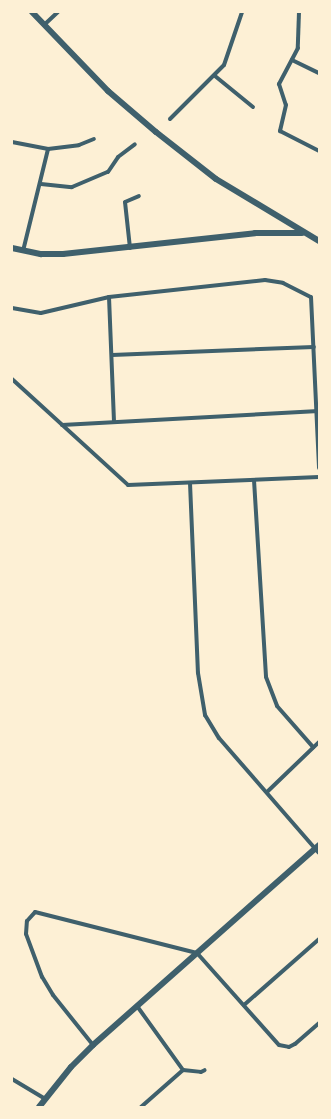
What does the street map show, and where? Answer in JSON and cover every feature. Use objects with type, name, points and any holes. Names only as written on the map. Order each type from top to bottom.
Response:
[{"type":"street","points":[[32,12],[108,91],[162,137],[216,180],[302,233],[319,241]]},
{"type":"street","points":[[44,25],[58,12]]},
{"type":"street","points":[[170,119],[205,82],[215,76],[229,53],[242,12]]},
{"type":"street","points":[[299,12],[298,48],[279,84],[286,105],[280,132],[319,151]]},
{"type":"street","points":[[292,60],[319,73]]},
{"type":"street","points":[[215,76],[253,108]]},
{"type":"street","points":[[12,142],[48,149],[73,147],[94,139]]},
{"type":"street","points":[[42,184],[72,187],[108,172],[118,157],[135,144]]},
{"type":"street","points":[[23,251],[25,236],[42,184],[48,149]]},
{"type":"street","points":[[130,248],[125,202],[139,196]]},
{"type":"street","points":[[12,248],[23,251],[63,254],[130,248],[255,233],[302,233]]},
{"type":"street","points":[[12,308],[41,313],[109,297],[265,280],[277,281],[311,297],[318,412],[319,468]]},
{"type":"street","points":[[109,297],[114,421]]},
{"type":"street","points":[[112,356],[314,347]]},
{"type":"street","points":[[12,379],[128,485],[319,477]]},
{"type":"street","points":[[62,425],[114,421],[318,412]]},
{"type":"street","points":[[254,480],[266,677],[277,706],[313,747]]},
{"type":"street","points":[[39,1107],[44,1098],[93,1045],[318,849],[219,738],[205,715],[201,702],[190,483]]},
{"type":"street","points":[[266,792],[319,742]]},
{"type":"street","points":[[93,1045],[53,995],[42,977],[26,934],[27,921],[35,912],[197,954],[275,1041],[284,1046],[295,1044],[319,1023]]},
{"type":"street","points":[[244,1006],[319,939]]},
{"type":"street","points":[[137,1006],[183,1070]]},
{"type":"street","points":[[141,1107],[183,1070],[201,1072],[205,1070]]},
{"type":"street","points":[[12,1079],[44,1098]]}]
